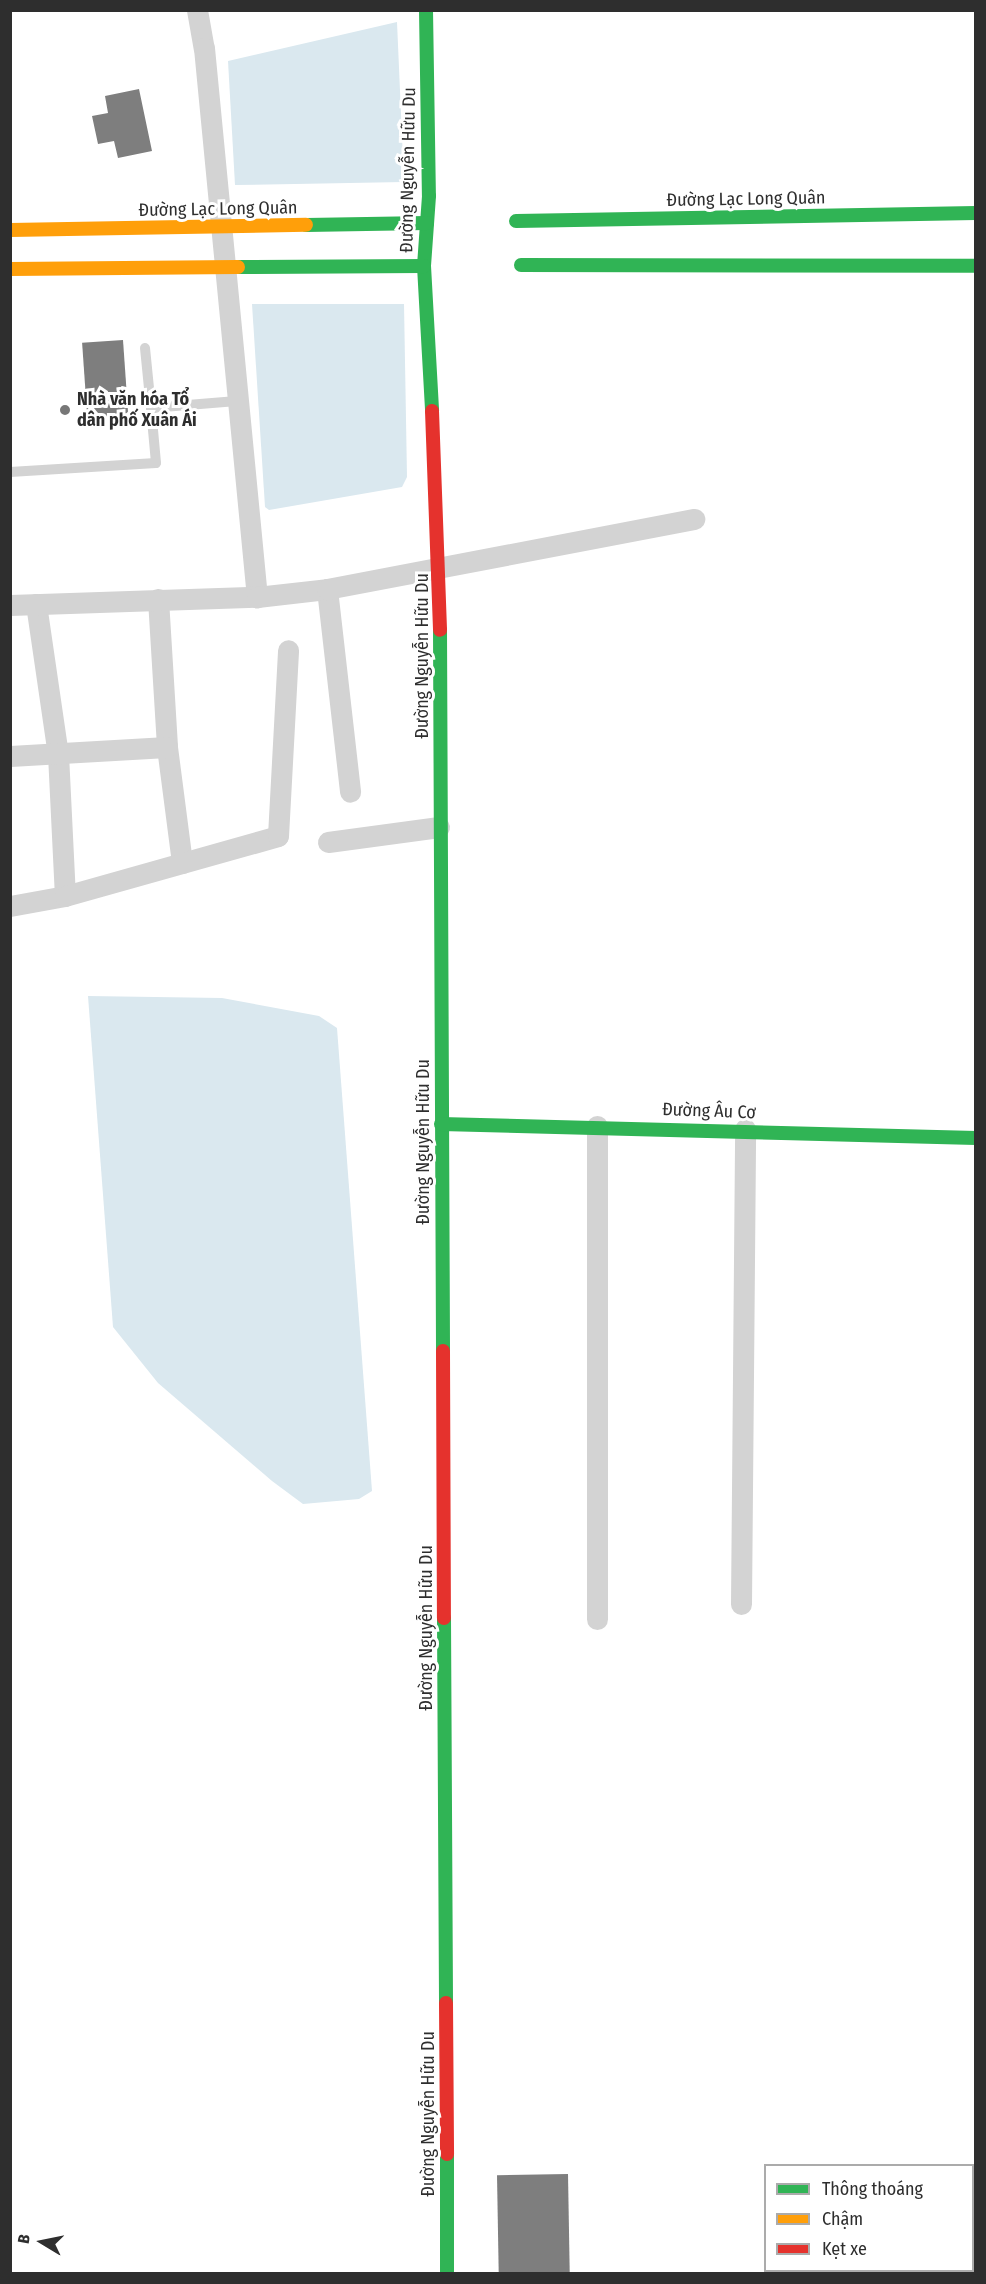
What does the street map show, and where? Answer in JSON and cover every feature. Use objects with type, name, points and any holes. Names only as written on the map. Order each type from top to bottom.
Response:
[{"type":"main road","name":"Đường Nguyễn Hữu Du","points":[[426,10],[427,222],[424,266],[440,564],[447,2274]]},
{"type":"main road","name":"Đường Lạc Long Quân","points":[[516,221],[975,213]]},
{"type":"main road","name":"Đường Lạc Long Quân","points":[[10,230],[427,222]]},
{"type":"main road","points":[[521,265],[975,266]]},
{"type":"main road","points":[[10,269],[424,266]]},
{"type":"main road","name":"Đường Âu Cơ","points":[[441,1124],[597,1126],[975,1138]]},
{"type":"street","points":[[197,10],[226,267],[257,597]]},
{"type":"street","points":[[10,605],[257,597],[327,589],[440,564],[694,519]]},
{"type":"street","points":[[327,589],[350,792]]},
{"type":"street","points":[[158,599],[167,747],[182,863]]},
{"type":"street","points":[[36,604],[58,754],[65,896]]},
{"type":"street","points":[[10,906],[65,896],[278,836],[288,650]]},
{"type":"street","points":[[10,756],[167,747]]},
{"type":"street","points":[[328,842],[440,827]]},
{"type":"street","points":[[597,1126],[597,1619]]},
{"type":"street","points":[[741,1604],[745,1130]]},
{"type":"lane","points":[[10,472],[156,463],[145,348]]},
{"type":"lane","points":[[151,408],[237,401]]},
{"type":"shaded area","points":[[397,22],[404,182],[235,185],[228,61]]},
{"type":"shaded area","points":[[252,304],[404,304],[407,477],[402,487],[269,510],[265,507]]},
{"type":"shaded area","points":[[88,996],[222,998],[319,1016],[337,1028],[372,1491],[359,1499],[303,1504],[272,1481],[158,1383],[113,1327]]},
{"type":"building","points":[[139,89],[152,151],[118,158],[114,141],[98,144],[92,116],[108,113],[105,96]]},
{"type":"building","points":[[123,340],[129,420],[88,423],[82,343]]},
{"type":"building","points":[[568,2174],[570,2274],[499,2274],[497,2175]]},
{"type":"traffic: fast","points":[[426,10],[429,196],[424,266],[432,411]]},
{"type":"traffic: fast","points":[[516,221],[976,213]]},
{"type":"traffic: fast","points":[[306,225],[427,223]]},
{"type":"traffic: fast","points":[[521,265],[976,266]]},
{"type":"traffic: fast","points":[[238,267],[424,266]]},
{"type":"traffic: fast","points":[[440,630],[443,1351]]},
{"type":"traffic: fast","points":[[441,1124],[976,1138]]},
{"type":"traffic: fast","points":[[444,1618],[446,2003]]},
{"type":"traffic: fast","points":[[447,2154],[447,2274]]},
{"type":"traffic: slow","points":[[10,230],[306,225]]},
{"type":"traffic: slow","points":[[10,269],[238,267]]},
{"type":"traffic: jam","points":[[432,411],[440,630]]},
{"type":"traffic: jam","points":[[443,1351],[444,1618]]},
{"type":"traffic: jam","points":[[446,2003],[447,2154]]},
{"type":"place","name":"Nhà văn hóa Tổ dân phố Xuân Ái","points":[[65,410]]}]
